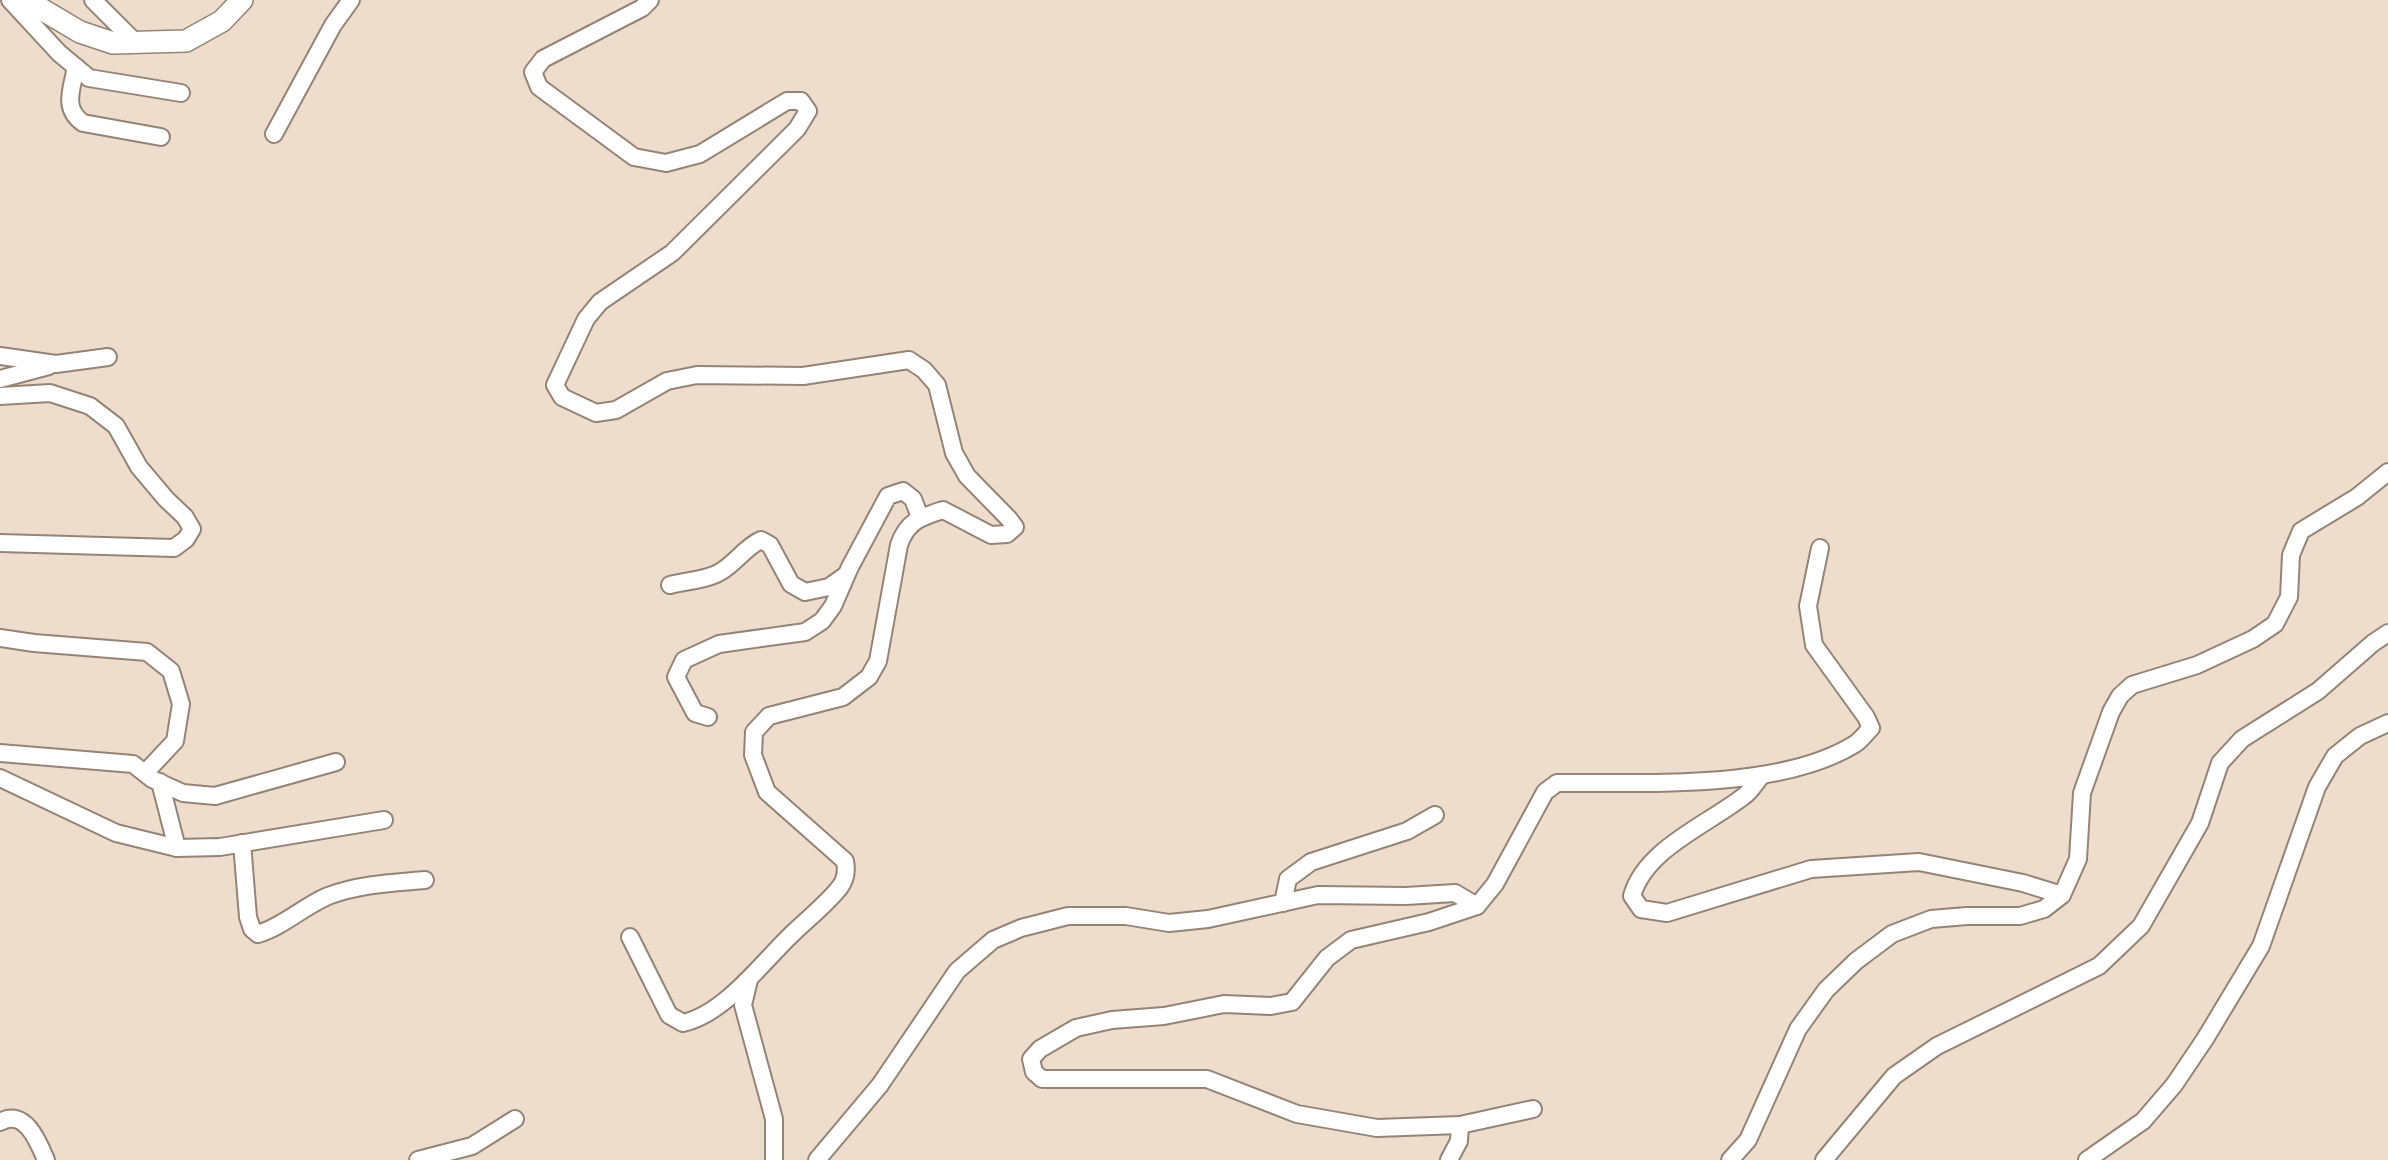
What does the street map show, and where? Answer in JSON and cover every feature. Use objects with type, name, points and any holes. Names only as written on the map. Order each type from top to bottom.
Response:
[{"type":"street","points":[[10,0],[58,53],[89,78],[181,93]]},
{"type":"street","points":[[26,0],[80,32],[112,43],[186,41],[222,21],[242,0]]},
{"type":"street","points":[[93,0],[135,42]]},
{"type":"street","points":[[274,134],[333,24],[351,0]]},
{"type":"street","points":[[630,937],[669,1015],[683,1023],[698,1020],[749,980],[777,948],[841,886],[847,871],[845,861],[767,792],[753,755],[754,732],[770,716],[843,698],[869,677],[878,661],[899,545],[904,531],[921,516],[943,510],[991,535],[1008,534],[1015,527],[967,476],[954,453],[936,385],[924,370],[909,360],[803,376],[697,375],[667,381],[616,410],[596,413],[562,397],[555,385],[586,319],[600,302],[672,253],[797,129],[808,111],[801,101],[787,101],[700,154],[666,163],[634,157],[539,87],[533,72],[543,59],[642,8],[650,0]]},
{"type":"street","points":[[76,67],[69,102],[73,116],[84,123],[161,137]]},
{"type":"street","points":[[0,356],[56,364]]},
{"type":"street","points":[[0,379],[56,364],[108,357]]},
{"type":"street","points":[[0,396],[50,393],[90,406],[116,426],[139,467],[185,517],[192,529],[186,539],[174,548],[0,543]]},
{"type":"street","points":[[1730,1160],[1748,1140],[1798,1029],[1826,990],[1856,961],[1892,934],[1931,919],[2020,916],[2044,909],[2062,896],[2078,859],[2082,793],[2110,712],[2120,696],[2132,685],[2197,665],[2253,639],[2275,624],[2289,597],[2291,555],[2301,531],[2357,497],[2388,472]]},
{"type":"street","points":[[708,717],[695,713],[676,677],[684,660],[719,644],[805,632],[822,621],[832,606],[888,496],[903,491],[913,499],[921,516]]},
{"type":"street","points":[[670,585],[718,574],[733,563],[751,544],[761,540],[770,545],[791,584],[805,592],[829,587],[846,575]]},
{"type":"street","points":[[1533,1108],[1460,1125],[1377,1128],[1297,1114],[1207,1079],[1042,1079],[1034,1072],[1031,1059],[1040,1049],[1076,1028],[1112,1020],[1164,1016],[1224,1004],[1271,1006],[1292,1002],[1327,958],[1351,940],[1429,922],[1477,906],[1495,884],[1545,792],[1557,783],[1686,782],[1762,775],[1814,762],[1857,743],[1871,728],[1866,717],[1814,645],[1808,606],[1820,548]]},
{"type":"street","points":[[1824,1160],[1894,1076],[1902,1070],[1937,1046],[2099,966],[2141,926],[2200,823],[2220,763],[2242,739],[2318,691],[2373,643],[2388,633]]},
{"type":"street","points":[[0,638],[34,644],[147,652],[166,666],[171,671],[181,704],[175,741],[145,773]]},
{"type":"street","points":[[2087,1160],[2143,1121],[2174,1085],[2261,946],[2317,787],[2335,756],[2360,736],[2388,723]]},
{"type":"street","points":[[0,753],[133,764],[160,782],[183,793],[215,796],[336,762]]},
{"type":"street","points":[[1762,775],[1746,795],[1654,858],[1636,882],[1632,896],[1641,909],[1667,913],[1811,868],[1919,862],[2023,883],[2062,896]]},
{"type":"street","points":[[0,778],[116,833],[177,848],[220,847],[384,820]]},
{"type":"street","points":[[160,782],[177,848]]},
{"type":"street","points":[[1283,903],[1288,879],[1311,862],[1407,831],[1435,815]]},
{"type":"street","points":[[242,843],[248,917],[252,929],[258,934],[270,931],[327,896],[374,884],[425,880]]},
{"type":"street","points":[[817,1160],[880,1085],[957,971],[993,940],[1021,928],[1068,916],[1126,915],[1169,924],[1208,919],[1317,895],[1406,896],[1455,893],[1477,906]]},
{"type":"street","points":[[749,980],[743,1005],[774,1119],[774,1160]]},
{"type":"street","points":[[0,1122],[7,1118],[22,1120],[36,1136],[46,1160]]},
{"type":"street","points":[[418,1160],[472,1146],[514,1119]]},
{"type":"street","points":[[1449,1160],[1459,1141],[1460,1125]]}]
